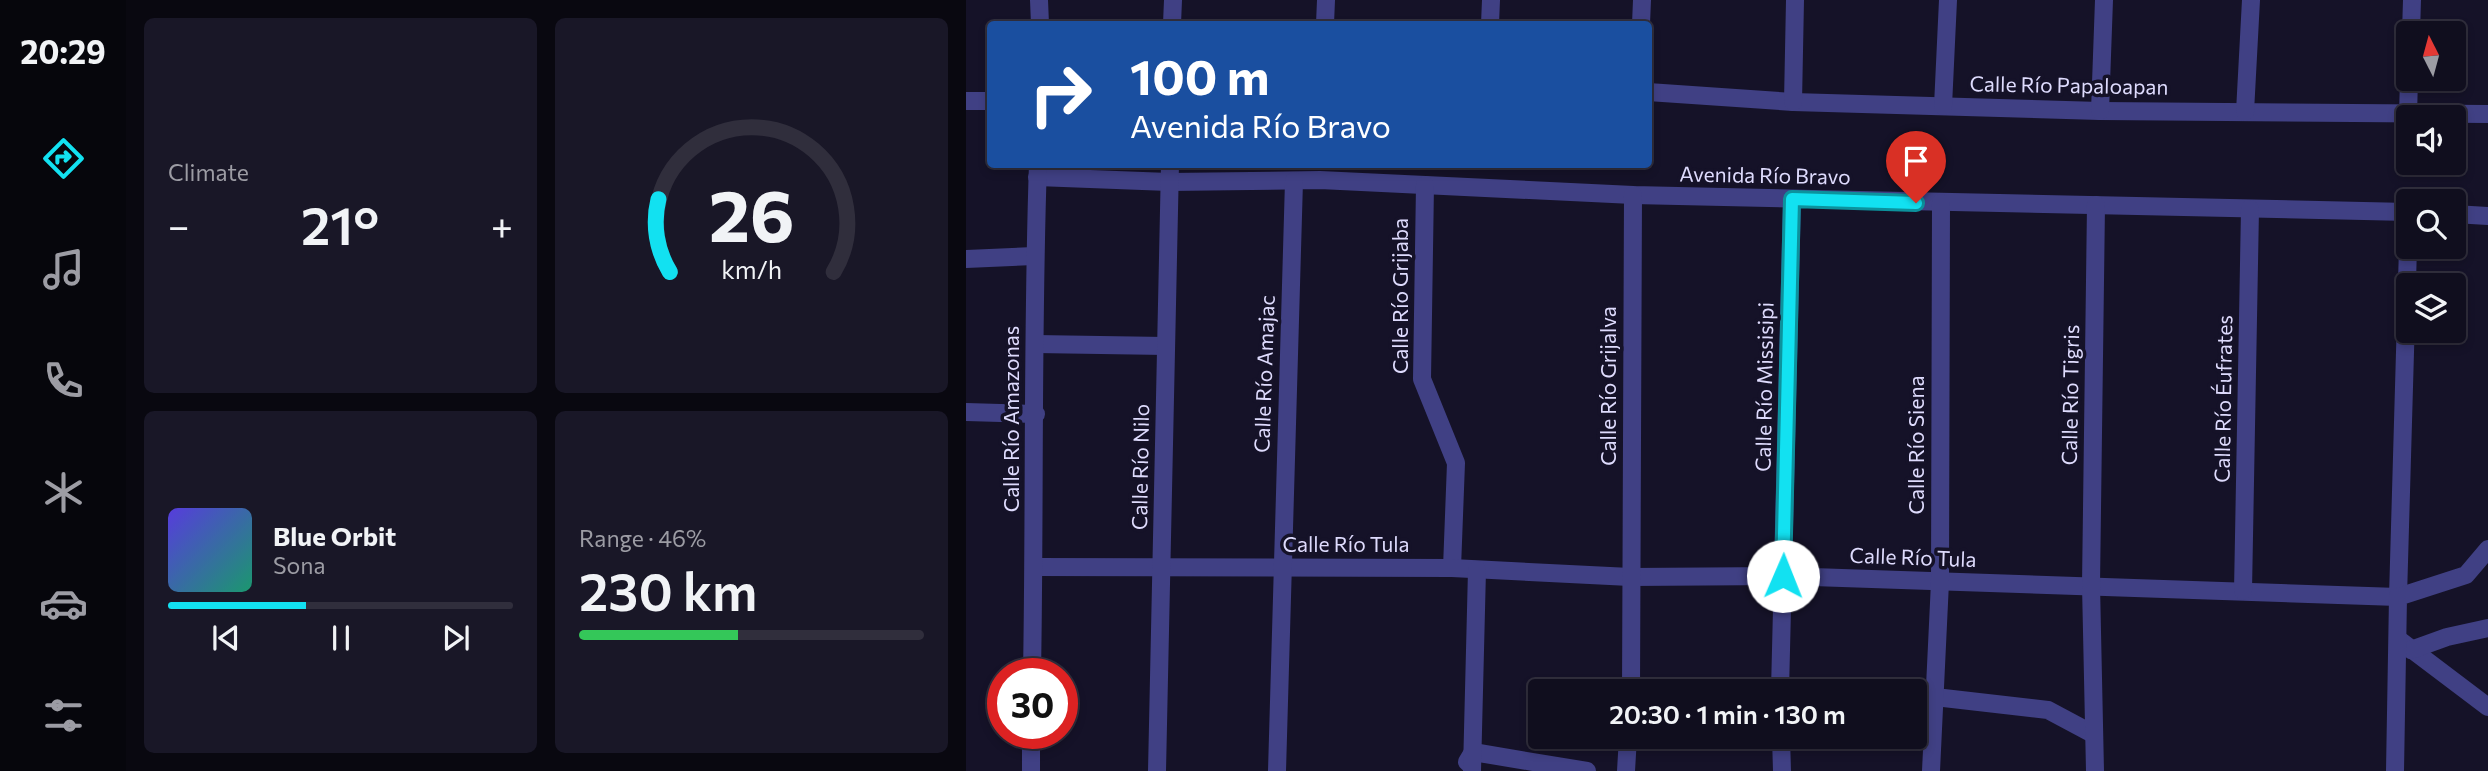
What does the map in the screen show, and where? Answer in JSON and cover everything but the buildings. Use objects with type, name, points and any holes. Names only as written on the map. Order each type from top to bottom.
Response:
[{"type":"street","points":[[1040,0],[1040,21]]},
{"type":"street","points":[[1172,0],[1172,21]]},
{"type":"street","points":[[1325,21],[1326,0]]},
{"type":"street","points":[[1490,21],[1491,0]]},
{"type":"street","points":[[1641,21],[1642,0]]},
{"type":"street","points":[[1793,102],[1795,0]]},
{"type":"street","points":[[1943,106],[1948,0]]},
{"type":"street","points":[[2100,111],[2104,0]]},
{"type":"street","points":[[2245,112],[2251,0]]},
{"type":"street","points":[[2411,21],[2412,0]]},
{"type":"street","name":"Calle Río Papaloapan","points":[[1652,92],[1793,102],[2100,111],[2396,115]]},
{"type":"street","points":[[966,101],[987,101]]},
{"type":"street","name":"Calle Río Papaloapan","points":[[2466,114],[2488,114]]},
{"type":"street","name":"Avenida Río Bravo","points":[[1038,171],[1170,173],[1294,181],[1320,172],[1425,185],[1633,195],[1941,204],[2396,212]]},
{"type":"street","name":"Calle Río Amazonas","points":[[1032,658],[1034,256],[1038,171]]},
{"type":"street","name":"Calle Río Nilo","points":[[1157,771],[1170,173]]},
{"type":"street","name":"Calle Río Amajac","points":[[1278,770],[1294,181]]},
{"type":"street","name":"Calle Río Grijaba","points":[[1425,185],[1422,379],[1456,463],[1452,568]]},
{"type":"street","name":"Calle Río Grijalva","points":[[1631,679],[1633,195]]},
{"type":"street","name":"Calle Río Missisipi","points":[[1780,679],[1792,199]]},
{"type":"street","name":"Calle Río Siena","points":[[1931,771],[1940,582],[1941,204]]},
{"type":"street","name":"Calle Río Tigris","points":[[2095,771],[2091,585],[2096,205]]},
{"type":"street","name":"Calle Río Éufrates","points":[[2243,591],[2250,209]]},
{"type":"street","points":[[2466,215],[2488,216]]},
{"type":"street","points":[[966,258],[1034,256]]},
{"type":"street","points":[[2395,771],[2404,645],[2398,597],[2408,259]]},
{"type":"street","points":[[1035,344],[1166,346]]},
{"type":"street","points":[[966,412],[1035,414]]},
{"type":"street","points":[[2398,597],[2466,575],[2488,549]]},
{"type":"street","name":"Calle Río Tula","points":[[1034,567],[1452,568],[1630,577],[1783,576],[2398,597]]},
{"type":"street","points":[[1472,771],[1477,570]]},
{"type":"street","points":[[2404,645],[2488,628]]},
{"type":"street","points":[[2404,645],[2488,708]]},
{"type":"street","points":[[1935,697],[2048,710],[2093,733]]},
{"type":"street","points":[[1031,749],[1031,771]]},
{"type":"street","points":[[1626,771],[1627,749]]},
{"type":"street","points":[[1781,749],[1782,771]]},
{"type":"street","points":[[1461,771],[1473,752]]},
{"type":"street","points":[[1473,752],[1587,771]]},
{"type":"route","points":[[1783,576],[1792,199],[1916,203]]}]
